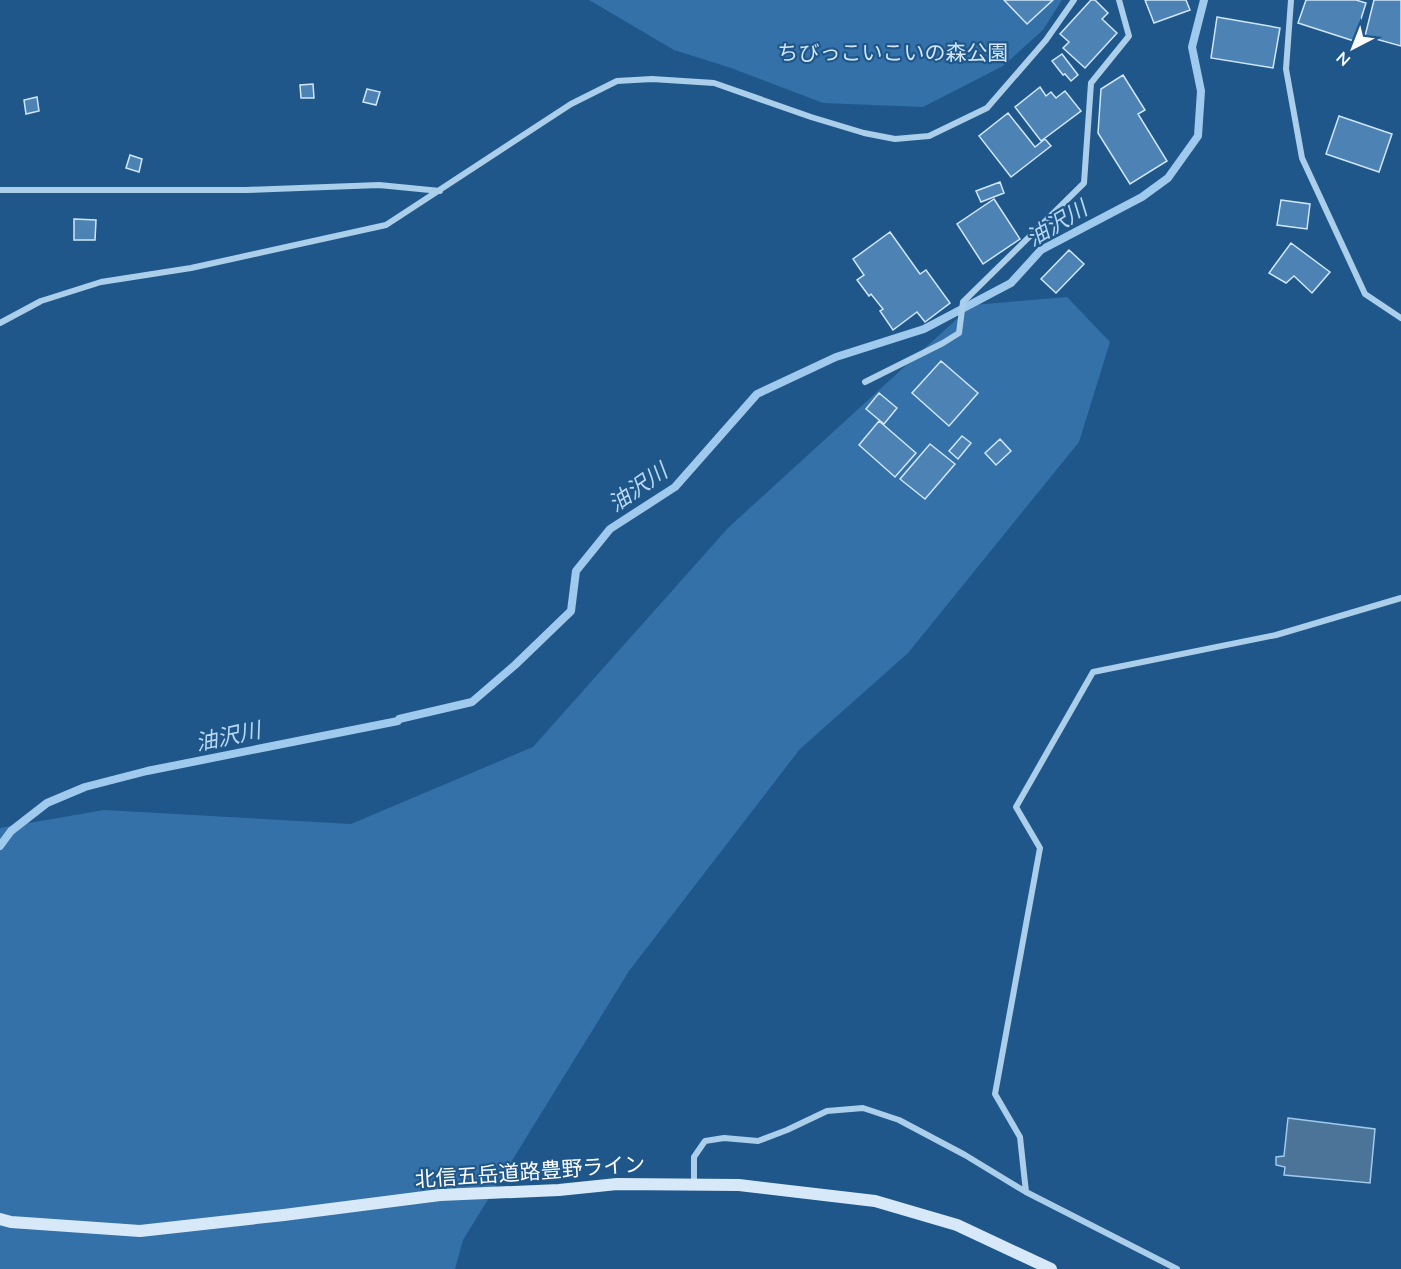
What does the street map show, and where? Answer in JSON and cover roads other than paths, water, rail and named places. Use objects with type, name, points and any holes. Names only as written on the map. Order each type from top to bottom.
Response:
[{"type":"street","points":[[0,323],[41,301],[101,282],[191,268],[386,225],[572,104],[617,81],[652,79],[714,82],[811,117],[864,133],[895,140],[928,136],[987,108],[1046,40],[1074,0]]},
{"type":"street","points":[[865,382],[959,333],[963,302],[1084,183],[1091,83],[1129,36],[1119,0]]},
{"type":"street","points":[[1291,0],[1286,69],[1302,158],[1365,294],[1401,318]]},
{"type":"street","points":[[0,190],[246,190],[379,185],[441,191]]},
{"type":"street","points":[[1026,1192],[1020,1137],[995,1094],[1040,848],[1016,807],[1093,672],[1276,635],[1401,598]]},
{"type":"street","points":[[694,1184],[694,1157],[705,1141],[724,1138],[758,1141],[788,1130],[827,1110],[863,1108],[899,1120],[965,1155],[1026,1192],[1177,1269]]},
{"type":"street","name":"北信五岳道路豊野ライン","points":[[0,1219],[11,1222],[140,1231],[440,1195],[559,1190],[617,1184],[739,1185],[875,1201],[957,1225],[1051,1269]]},
{"type":"waterway","name":"油沢川","points":[[0,846],[11,831],[47,803],[85,787],[147,771],[398,721],[472,702],[515,665],[571,611],[576,571],[610,529],[675,487],[757,394],[836,357],[924,329],[1011,283],[1041,250],[1142,197],[1168,178],[1198,136],[1201,91],[1192,47],[1204,0]]},
{"type":"park label","name":"ちびっこいこいの森公園","points":[[893,53]]}]
